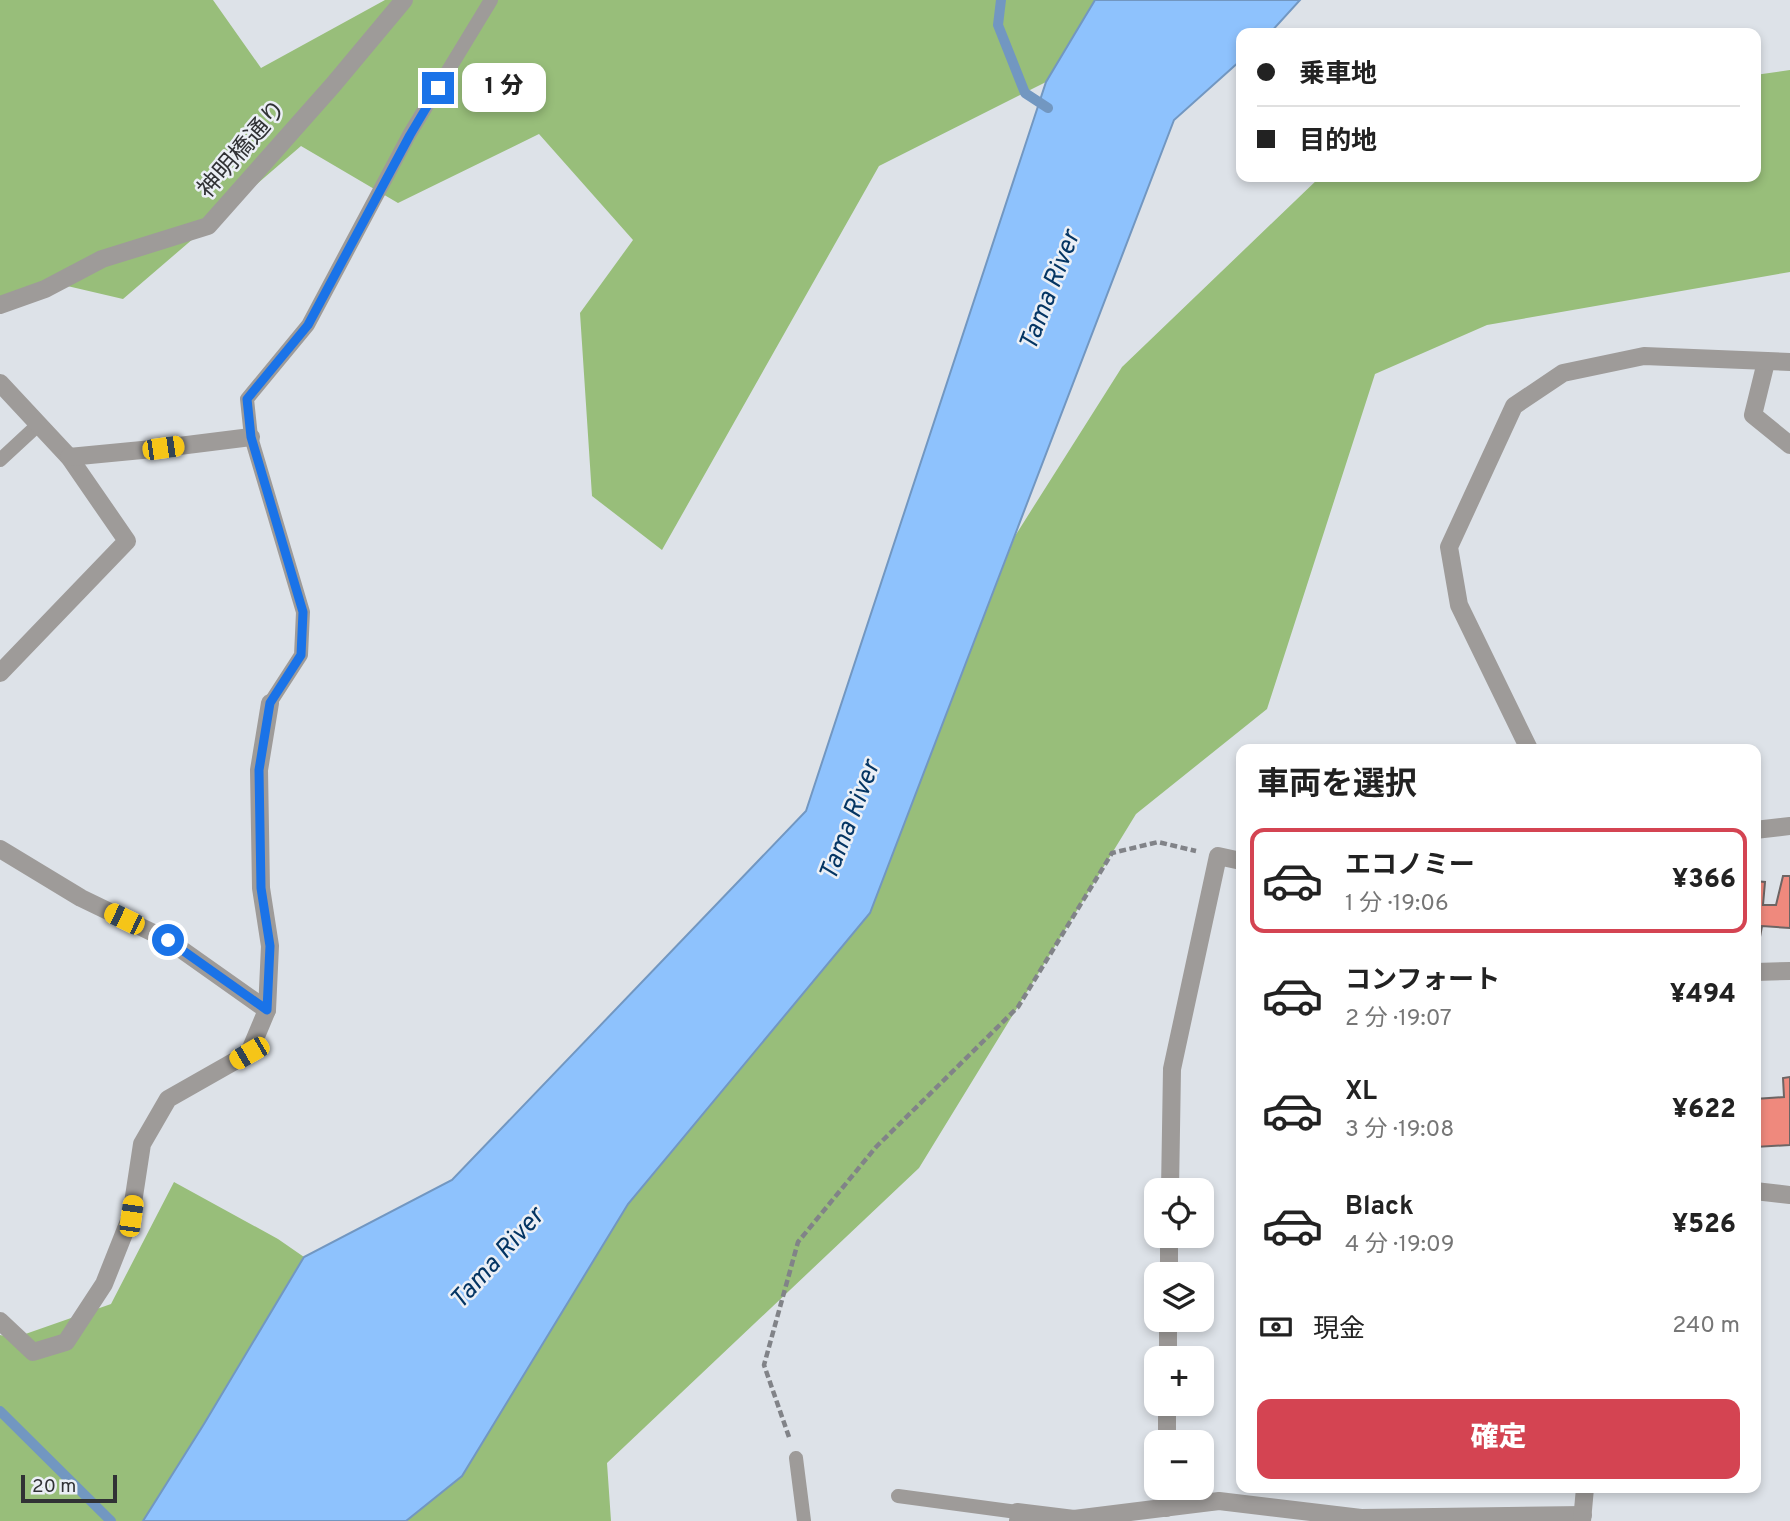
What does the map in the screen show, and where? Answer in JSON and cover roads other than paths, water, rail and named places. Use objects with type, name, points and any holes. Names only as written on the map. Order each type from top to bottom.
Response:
[{"type":"street","name":"神明橋通り","points":[[0,305],[44,289],[102,259],[208,226],[404,0]]},
{"type":"street","points":[[1527,744],[1459,605],[1450,547],[1514,407],[1563,373],[1644,356],[1790,362]]},
{"type":"street","points":[[1766,362],[1753,415],[1790,445]]},
{"type":"street","points":[[0,383],[69,457],[127,541],[0,673]]},
{"type":"street","points":[[69,457],[251,437]]},
{"type":"street","points":[[0,1321],[33,1352],[66,1342],[104,1284],[131,1216],[142,1144],[168,1099],[249,1053],[267,1010],[270,946],[261,888],[259,770],[270,703]]},
{"type":"street","points":[[1761,829],[1790,826]]},
{"type":"street","points":[[0,849],[81,898],[168,940],[267,1010]]},
{"type":"street","points":[[1170,1178],[1172,1069],[1218,856],[1236,860]]},
{"type":"street","points":[[1761,972],[1790,971]]},
{"type":"street","points":[[1761,1192],[1790,1195]]},
{"type":"street","points":[[1016,1516],[1074,1519],[1219,1502],[1361,1518],[1583,1518],[1585,1493]]},
{"type":"street","points":[[1166,1500],[1166,1507]]},
{"type":"lane","points":[[270,703],[301,655],[303,612],[251,437],[247,399],[308,325],[410,135],[491,0]]},
{"type":"lane","points":[[0,460],[39,424]]},
{"type":"lane","points":[[796,1458],[804,1521]]},
{"type":"lane","points":[[898,1496],[1016,1516]]},
{"type":"water","name":"Tama River","points":[[1095,0],[1300,0],[1275,28],[1236,28],[1236,64],[1174,120],[870,913],[628,1204],[462,1476],[406,1521],[143,1521],[304,1257],[452,1180],[806,811],[1046,82]]},
{"type":"waterway","points":[[1001,0],[998,25],[1025,93],[1048,108]]},
{"type":"waterway","points":[[0,1411],[111,1521]]}]
